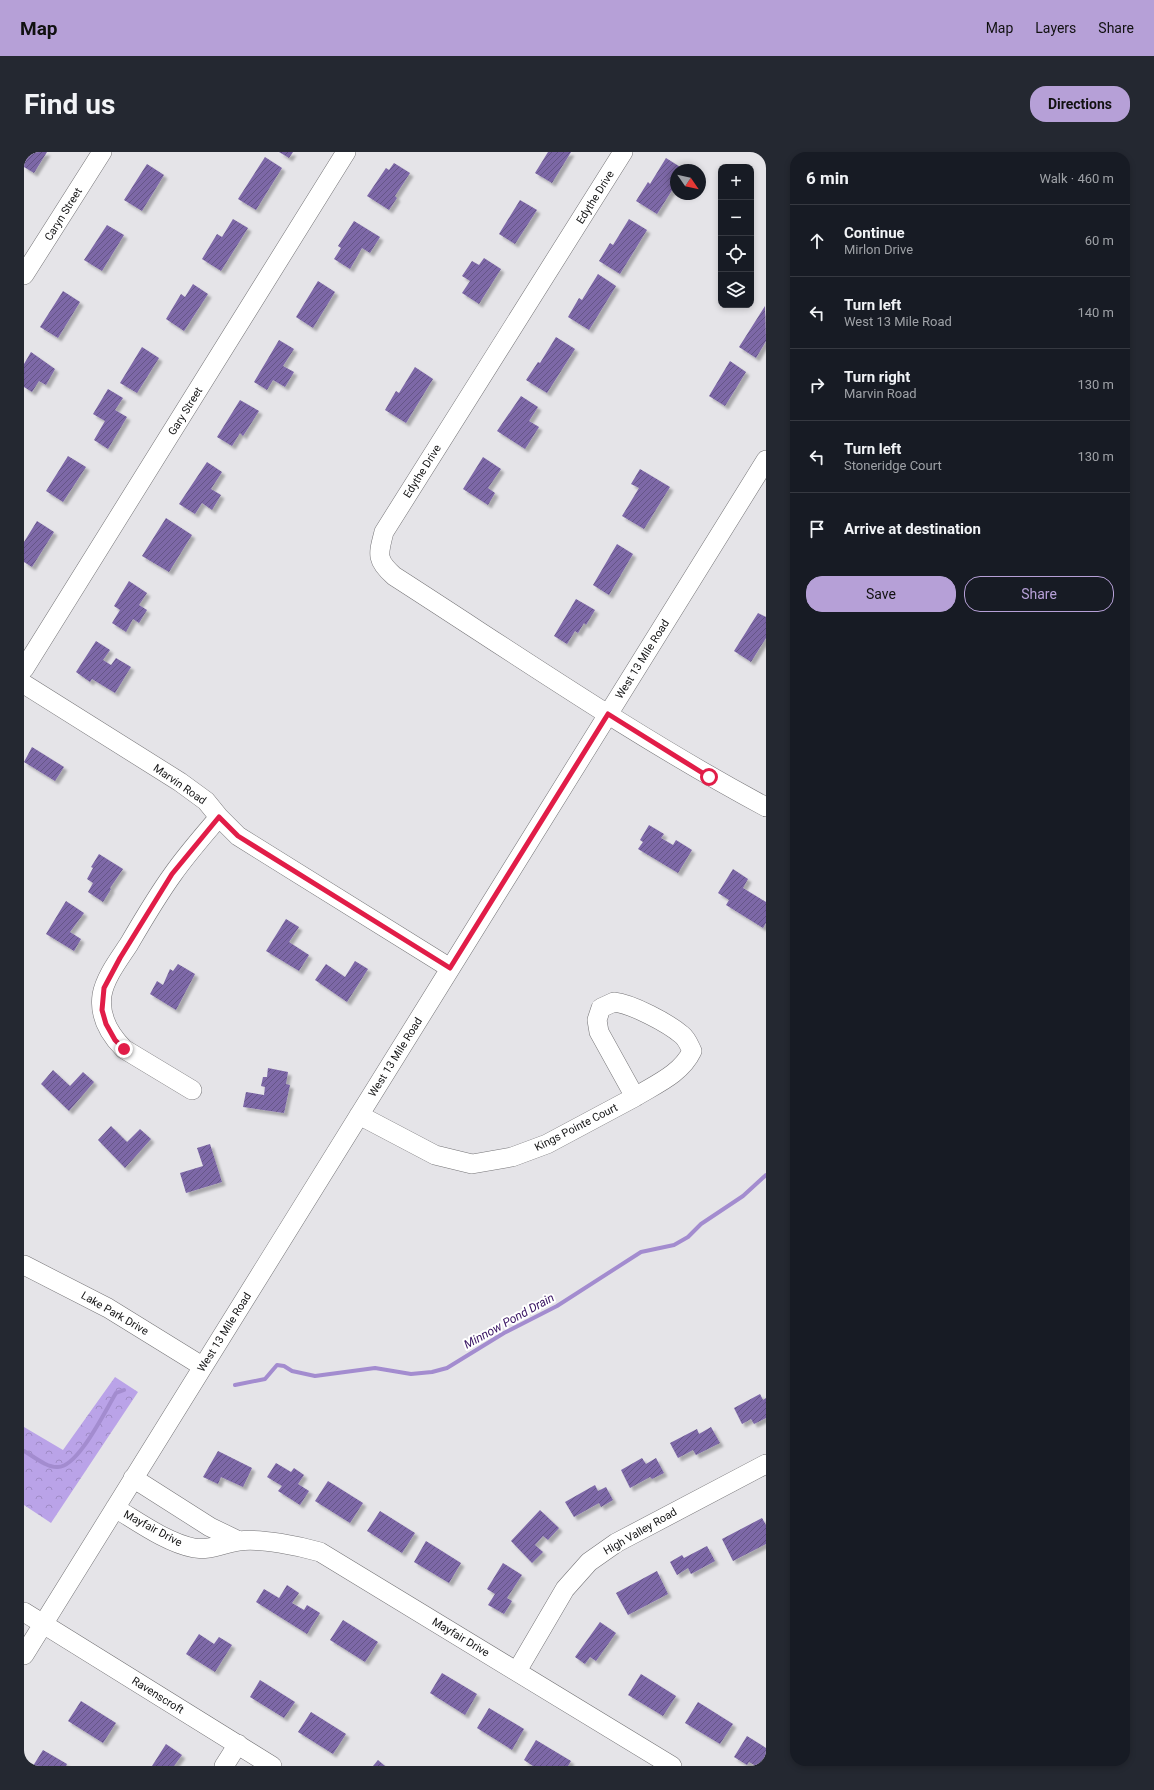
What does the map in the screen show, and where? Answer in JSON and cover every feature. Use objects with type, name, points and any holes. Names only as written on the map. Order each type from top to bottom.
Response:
[{"type":"street","name":"Caryn Street","points":[[24,275],[102,152]]},
{"type":"street","name":"Gary Street","points":[[24,669],[346,152]]},
{"type":"street","name":"Edythe Drive","points":[[623,152],[384,532],[378,553],[382,565],[394,576],[608,714],[709,777],[766,808]]},
{"type":"street","name":"West 13 Mile Road","points":[[24,1655],[202,1366],[766,460]]},
{"type":"street","name":"Marvin Road","points":[[24,684],[180,782],[206,801],[219,817],[238,836],[450,968]]},
{"type":"street","points":[[192,1090],[129,1052],[115,1040],[106,1024],[102,1010],[102,996],[104,988],[120,958],[172,874],[219,817]]},
{"type":"street","name":"Kings Pointe Court","points":[[359,1115],[435,1156],[472,1164],[512,1157],[547,1144],[635,1097],[680,1068],[692,1051],[687,1041],[681,1034],[631,1006],[614,1002],[601,1008],[597,1020],[599,1032],[635,1097]]},
{"type":"street","name":"Lake Park Drive","points":[[24,1264],[108,1308],[202,1366]]},
{"type":"street","name":"High Valley Road","points":[[517,1671],[565,1588],[589,1562],[616,1543],[766,1464]]},
{"type":"street","name":"Mayfair Drive","points":[[133,1478],[210,1527],[239,1541],[300,1546],[320,1552],[672,1766]]},
{"type":"street","name":"Mayfair Drive","points":[[115,1508],[167,1538],[194,1548],[216,1548],[239,1541]]},
{"type":"street","name":"Ravenscroft","points":[[24,1612],[272,1766]]},
{"type":"street","points":[[224,1766],[238,1744]]},
{"type":"green space","points":[[115,1377],[138,1392],[51,1523],[24,1505],[24,1427],[63,1450]]},
{"type":"building","points":[[24,152],[47,152],[34,173],[24,167]]},
{"type":"building","points":[[279,152],[293,152],[289,158]]},
{"type":"building","points":[[548,152],[571,152],[552,183],[535,173]]},
{"type":"building","points":[[265,157],[282,168],[256,210],[238,199]]},
{"type":"building","points":[[666,158],[676,164],[670,164],[670,193],[657,214],[636,201],[648,182],[650,184]]},
{"type":"building","points":[[394,163],[410,173],[395,196],[397,198],[389,210],[367,196],[386,168],[389,170]]},
{"type":"building","points":[[147,164],[164,175],[142,211],[124,200]]},
{"type":"building","points":[[520,200],[537,210],[515,244],[499,234]]},
{"type":"building","points":[[233,219],[248,228],[221,271],[202,259],[217,234],[222,237]]},
{"type":"building","points":[[629,219],[647,230],[620,274],[599,261],[610,243],[613,245]]},
{"type":"building","points":[[354,221],[380,237],[370,253],[362,248],[350,269],[334,259],[341,248],[338,246]]},
{"type":"building","points":[[107,225],[124,235],[102,271],[84,260]]},
{"type":"building","points":[[484,258],[501,269],[479,304],[462,293],[470,281],[462,276],[472,261],[479,265]]},
{"type":"building","points":[[598,274],[616,286],[589,330],[568,317],[579,298],[582,300]]},
{"type":"building","points":[[318,281],[335,292],[313,328],[296,317]]},
{"type":"building","points":[[193,284],[208,294],[184,331],[166,319],[181,294],[185,297]]},
{"type":"building","points":[[63,291],[80,302],[58,338],[40,327]]},
{"type":"building","points":[[765,306],[766,341],[756,358],[739,347]]},
{"type":"building","points":[[556,337],[575,349],[547,393],[526,380],[538,362],[540,363]]},
{"type":"building","points":[[279,340],[294,349],[283,366],[294,372],[285,387],[273,380],[267,390],[254,382]]},
{"type":"building","points":[[142,347],[159,358],[137,393],[120,383]]},
{"type":"building","points":[[31,352],[55,369],[46,385],[39,381],[32,392],[24,387],[24,364]]},
{"type":"building","points":[[730,361],[746,372],[725,406],[709,396]]},
{"type":"building","points":[[415,367],[433,379],[406,423],[385,410],[396,391],[399,393]]},
{"type":"building","points":[[108,389],[123,398],[115,410],[127,417],[108,449],[94,440],[105,421],[93,414]]},
{"type":"building","points":[[521,396],[538,407],[529,421],[539,427],[525,449],[497,431]]},
{"type":"building","points":[[240,400],[259,411],[243,436],[240,433],[232,446],[217,437]]},
{"type":"building","points":[[68,456],[86,467],[63,502],[46,491]]},
{"type":"building","points":[[483,457],[501,469],[488,488],[495,493],[488,505],[463,489]]},
{"type":"building","points":[[207,462],[222,472],[211,489],[221,495],[212,510],[202,503],[195,514],[179,504]]},
{"type":"building","points":[[640,469],[670,487],[644,529],[622,516],[639,488],[631,484]]},
{"type":"building","points":[[166,518],[192,535],[169,572],[142,556]]},
{"type":"building","points":[[37,521],[54,532],[32,567],[24,562],[24,542]]},
{"type":"building","points":[[617,544],[633,554],[609,595],[593,585]]},
{"type":"building","points":[[129,581],[147,593],[139,605],[147,610],[139,623],[133,619],[126,632],[112,623],[120,610],[114,606]]},
{"type":"building","points":[[576,599],[595,610],[586,625],[584,623],[578,633],[575,631],[567,644],[554,636]]},
{"type":"building","points":[[758,613],[766,617],[766,638],[751,662],[734,651]]},
{"type":"building","points":[[96,641],[110,650],[103,660],[111,665],[116,658],[131,667],[115,693],[92,679],[90,682],[76,672]]},
{"type":"building","points":[[32,747],[64,767],[55,781],[24,762]]},
{"type":"building","points":[[649,825],[664,834],[661,838],[673,845],[676,840],[692,850],[678,873],[638,849],[643,842],[640,840]]},
{"type":"building","points":[[99,854],[123,869],[110,888],[111,889],[103,902],[88,892],[93,883],[87,879],[93,868],[91,867]]},
{"type":"building","points":[[733,869],[748,879],[743,888],[766,902],[766,923],[763,928],[726,905],[729,900],[718,893]]},
{"type":"building","points":[[66,901],[84,913],[70,932],[81,939],[74,951],[46,934]]},
{"type":"building","points":[[286,919],[299,927],[289,942],[309,955],[299,971],[266,951]]},
{"type":"building","points":[[355,961],[368,969],[347,1002],[315,980],[326,964],[345,977]]},
{"type":"building","points":[[178,964],[195,974],[176,1010],[150,994],[157,981],[163,985],[170,969],[173,971]]},
{"type":"building","points":[[268,1068],[288,1072],[286,1084],[290,1085],[284,1113],[243,1107],[246,1092],[264,1095],[265,1087],[261,1086],[263,1077],[267,1077]]},
{"type":"building","points":[[53,1070],[70,1086],[83,1072],[94,1082],[69,1111],[41,1084]]},
{"type":"building","points":[[111,1126],[127,1142],[140,1129],[151,1139],[125,1168],[98,1140]]},
{"type":"building","points":[[210,1144],[222,1182],[186,1193],[180,1173],[203,1166],[197,1148]]},
{"type":"building","points":[[760,1394],[763,1400],[766,1398],[766,1418],[754,1424],[751,1419],[742,1424],[734,1408]]},
{"type":"building","points":[[711,1427],[720,1443],[696,1455],[693,1450],[678,1458],[670,1443],[697,1429],[699,1434]]},
{"type":"building","points":[[218,1451],[252,1468],[243,1487],[221,1477],[218,1484],[203,1477]]},
{"type":"building","points":[[642,1458],[646,1464],[656,1458],[664,1473],[652,1479],[650,1477],[630,1488],[621,1470]]},
{"type":"building","points":[[276,1463],[291,1472],[294,1468],[304,1475],[298,1484],[309,1491],[300,1505],[278,1491],[282,1486],[267,1477]]},
{"type":"building","points":[[328,1481],[363,1503],[350,1523],[315,1501]]},
{"type":"building","points":[[595,1485],[598,1491],[606,1487],[613,1500],[601,1507],[599,1503],[574,1517],[565,1502]]},
{"type":"building","points":[[540,1510],[559,1528],[548,1540],[543,1536],[535,1545],[543,1552],[532,1563],[511,1541]]},
{"type":"building","points":[[380,1511],[415,1533],[402,1553],[367,1531]]},
{"type":"building","points":[[762,1518],[766,1525],[766,1544],[733,1561],[722,1539]]},
{"type":"building","points":[[426,1541],[461,1563],[449,1583],[414,1562]]},
{"type":"building","points":[[707,1546],[715,1561],[691,1574],[688,1568],[677,1575],[670,1562],[682,1555],[684,1558]]},
{"type":"building","points":[[503,1563],[522,1575],[507,1598],[512,1601],[504,1614],[488,1605],[495,1594],[487,1589]]},
{"type":"building","points":[[657,1571],[668,1594],[628,1615],[616,1593]]},
{"type":"building","points":[[287,1585],[299,1593],[292,1603],[304,1610],[307,1605],[320,1613],[307,1634],[256,1602],[264,1589],[279,1598]]},
{"type":"building","points":[[343,1620],[378,1642],[365,1662],[330,1640]]},
{"type":"building","points":[[600,1622],[616,1633],[596,1661],[590,1657],[585,1664],[575,1657]]},
{"type":"building","points":[[199,1634],[214,1644],[219,1637],[232,1645],[215,1672],[186,1654]]},
{"type":"building","points":[[442,1673],[477,1694],[465,1715],[430,1693]]},
{"type":"building","points":[[641,1674],[676,1696],[663,1716],[628,1695]]},
{"type":"building","points":[[260,1680],[295,1702],[284,1718],[250,1697]]},
{"type":"building","points":[[81,1701],[116,1723],[103,1743],[68,1721]]},
{"type":"building","points":[[698,1702],[733,1724],[720,1744],[685,1723]]},
{"type":"building","points":[[489,1708],[524,1729],[512,1750],[477,1728]]},
{"type":"building","points":[[311,1712],[346,1734],[333,1754],[298,1732]]},
{"type":"building","points":[[747,1736],[766,1748],[766,1766],[756,1766],[749,1762],[747,1765],[734,1757]]},
{"type":"building","points":[[536,1740],[571,1761],[568,1766],[533,1766],[524,1760]]},
{"type":"building","points":[[166,1744],[182,1755],[174,1766],[152,1766]]},
{"type":"building","points":[[43,1750],[67,1764],[66,1766],[33,1766]]},
{"type":"building","points":[[378,1760],[385,1766],[373,1766]]},
{"type":"waterway","name":"Minnow Pond Drain","points":[[235,1385],[265,1379],[277,1365],[284,1366],[292,1371],[315,1376],[375,1368],[411,1374],[432,1372],[447,1368],[504,1333],[557,1306],[641,1252],[674,1245],[688,1237],[701,1224],[743,1196],[766,1175]]},
{"type":"waterway","name":"Minnow Pond Drain","points":[[24,1451],[49,1466],[58,1467],[66,1465],[74,1458],[90,1437],[116,1393],[124,1390]]},
{"type":"route","points":[[124,1049],[115,1040],[106,1024],[102,1010],[102,996],[104,988],[120,958],[172,874],[219,817],[238,836],[450,968],[608,714],[709,777]]}]
